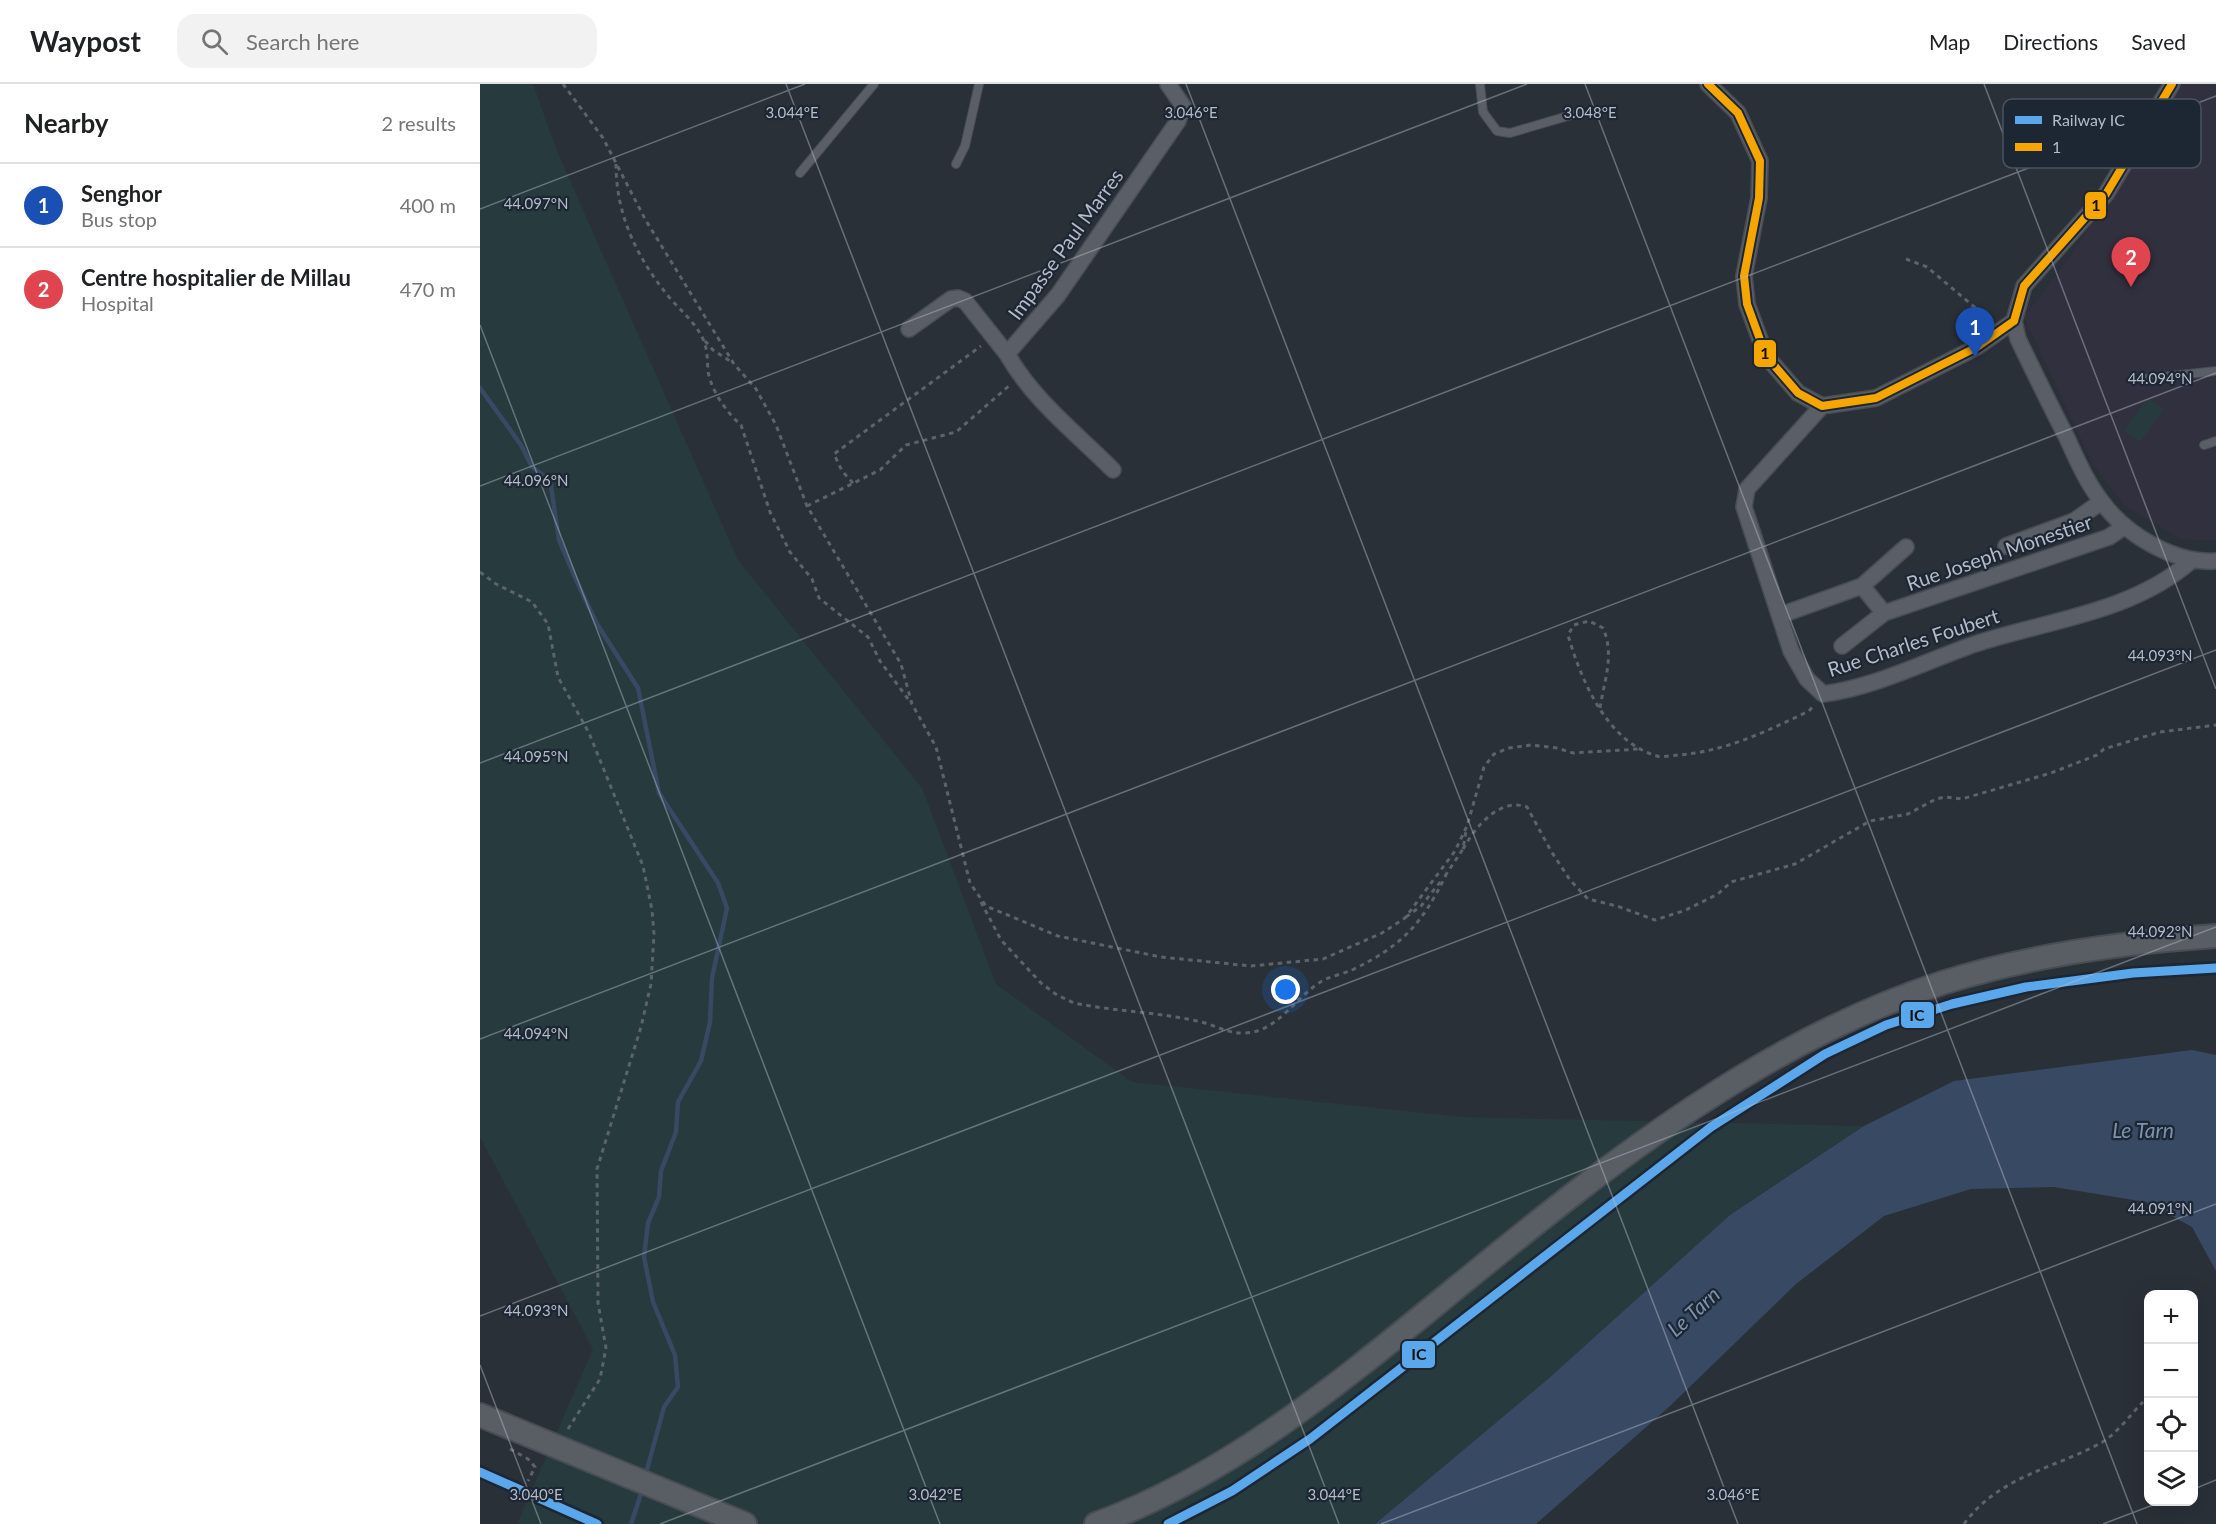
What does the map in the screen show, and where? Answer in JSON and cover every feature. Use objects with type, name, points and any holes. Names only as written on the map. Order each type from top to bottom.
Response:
[{"type":"main road","points":[[1096,1524],[1184,1486],[1309,1405],[1570,1195],[1749,1073],[1815,1036],[1942,983],[1994,969],[2066,955],[2216,936]]},
{"type":"main road","points":[[480,1415],[746,1524]]},
{"type":"street","name":"Impasse Paul Marres","points":[[1007,354],[1058,295],[1178,121],[1183,106],[1168,84]]},
{"type":"street","points":[[1708,84],[1738,113],[1760,161],[1759,198],[1744,276],[1747,304],[1755,331],[1766,356],[1778,373],[1798,393],[1822,406],[1876,398],[1977,346],[2007,325],[2024,286],[2106,194],[2122,168]]},
{"type":"street","points":[[2163,99],[2172,84]]},
{"type":"street","points":[[909,328],[951,299],[958,298],[965,301],[1007,354],[1020,376],[1113,470]]},
{"type":"street","points":[[2007,325],[2018,339],[2085,475],[2101,502],[2125,526],[2153,544],[2191,561],[2212,562]]},
{"type":"street","name":"Rue Charles Foubert","points":[[1822,406],[1747,489],[1744,507],[1791,651],[1807,679],[1823,693],[1841,692],[2013,632],[2138,597],[2172,578],[2191,561]]},
{"type":"street","points":[[2006,546],[2073,521],[2101,502]]},
{"type":"street","name":"Rue Joseph Monestier","points":[[1842,646],[1884,613],[2109,537],[2125,526]]},
{"type":"street","name":"Rue Joseph Monestier","points":[[1780,615],[1862,586],[1906,547]]},
{"type":"street","points":[[1862,586],[1884,613]]},
{"type":"lane","points":[[800,173],[873,84]]},
{"type":"lane","points":[[956,164],[965,146],[979,84]]},
{"type":"lane","points":[[1480,84],[1483,112],[1497,131],[1510,133],[1578,113]]},
{"type":"lane","points":[[2143,379],[2216,371]]},
{"type":"lane","points":[[2204,445],[2216,441]]},
{"type":"path","points":[[563,84],[603,138],[645,219],[734,364],[756,389],[776,424],[807,506],[901,664],[912,704]]},
{"type":"path","points":[[616,163],[616,185],[621,212],[634,248],[668,296],[694,323],[704,340],[713,350],[734,364]]},
{"type":"path","points":[[1906,259],[1927,267],[2007,325]]},
{"type":"path","points":[[853,483],[842,471],[834,454],[958,365],[993,336]]},
{"type":"path","points":[[704,340],[713,387],[729,415],[741,425],[770,512],[790,552],[812,579],[819,598],[868,637],[880,662],[912,704],[936,747],[970,883],[1001,940],[1041,983],[1057,995],[1085,1005],[1206,1023],[1227,1032],[1245,1033],[1263,1030],[1272,1025],[1287,1009],[1322,981],[1351,970],[1399,943],[1430,909],[1446,875]]},
{"type":"path","points":[[807,506],[880,470],[906,445],[956,432],[1020,376]]},
{"type":"path","points":[[480,572],[496,584],[532,602],[548,624],[558,677],[589,733],[643,866],[653,922],[651,984],[641,1027],[597,1169],[598,1303],[606,1348],[600,1378],[561,1448]]},
{"type":"path","points":[[1600,708],[1607,679],[1609,641],[1603,628],[1588,621],[1574,625],[1568,635],[1574,655],[1600,708],[1614,729],[1639,749],[1659,757],[1729,746],[1809,711],[1823,693]]},
{"type":"path","points":[[977,895],[986,906],[1058,936],[1161,957],[1251,966],[1323,959],[1374,937],[1421,906],[1446,875],[1472,834],[1490,816],[1507,805],[1519,804],[1527,807],[1570,880],[1588,899],[1655,920],[1718,894],[1731,882],[1795,864],[1870,821],[1908,814],[1935,799],[1945,797],[1962,799],[2051,773],[2097,755],[2104,749],[2160,732],[2216,725]]},
{"type":"path","points":[[1463,849],[1484,766],[1494,754],[1509,748],[1531,745],[1557,748],[1573,753],[1639,749]]},
{"type":"path","points":[[1405,918],[1455,851],[1467,826]]},
{"type":"path","points":[[1964,1524],[1974,1511],[2023,1475],[2102,1443],[2143,1402]]},
{"type":"path","points":[[509,1449],[528,1459],[535,1467],[528,1481]]},
{"type":"shaded area","points":[[2183,84],[2216,84],[2216,541],[2181,539],[2125,506],[2093,465],[2024,317],[2070,257],[2128,168],[2201,168],[2201,99],[2173,99]]},
{"type":"green space","points":[[480,84],[533,84],[557,151],[738,560],[922,788],[996,984],[1132,1082],[1462,1117],[1864,1126],[1730,1215],[1548,1379],[1375,1524],[517,1524],[593,1349],[480,1137]]},
{"type":"green space","points":[[2148,398],[2164,410],[2140,442],[2124,430]]},
{"type":"water","name":"Le Tarn","points":[[2192,1050],[2216,1055],[2216,1271],[2192,1227],[2146,1202],[2054,1187],[1971,1189],[1884,1216],[1796,1284],[1670,1406],[1536,1524],[1375,1524],[1548,1379],[1730,1215],[1864,1126],[1954,1081]]},
{"type":"waterway","points":[[480,388],[521,445],[532,467],[550,480],[559,540],[597,624],[638,688],[659,793],[718,883],[727,908],[712,978],[710,1022],[701,1061],[678,1102],[676,1132],[661,1171],[659,1197],[648,1223],[644,1257],[653,1302],[675,1355],[678,1387],[664,1407],[645,1477]]},
{"type":"waterway","points":[[631,1524],[643,1488]]},
{"type":"rail line","name":"IC","points":[[1168,1524],[1232,1491],[1310,1439],[1711,1127],[1825,1054],[1886,1025],[1952,1004],[2026,987],[2133,973],[2216,968]]},
{"type":"rail line","name":"IC","points":[[480,1472],[597,1524]]},
{"type":"transit line","name":"1","points":[[1708,84],[1738,113],[1760,161],[1759,198],[1744,276],[1747,304],[1766,356],[1798,393],[1822,406],[1876,398],[1977,347],[2014,321]]},
{"type":"transit line","name":"1","points":[[2163,99],[2172,84]]},
{"type":"transit line","name":"1","points":[[2014,321],[2024,286],[2106,194],[2122,168]]},
{"type":"place","name":"Centre hospitalier de Millau","points":[[2131,287]]},
{"type":"place","name":"Senghor","points":[[1975,357]]}]
